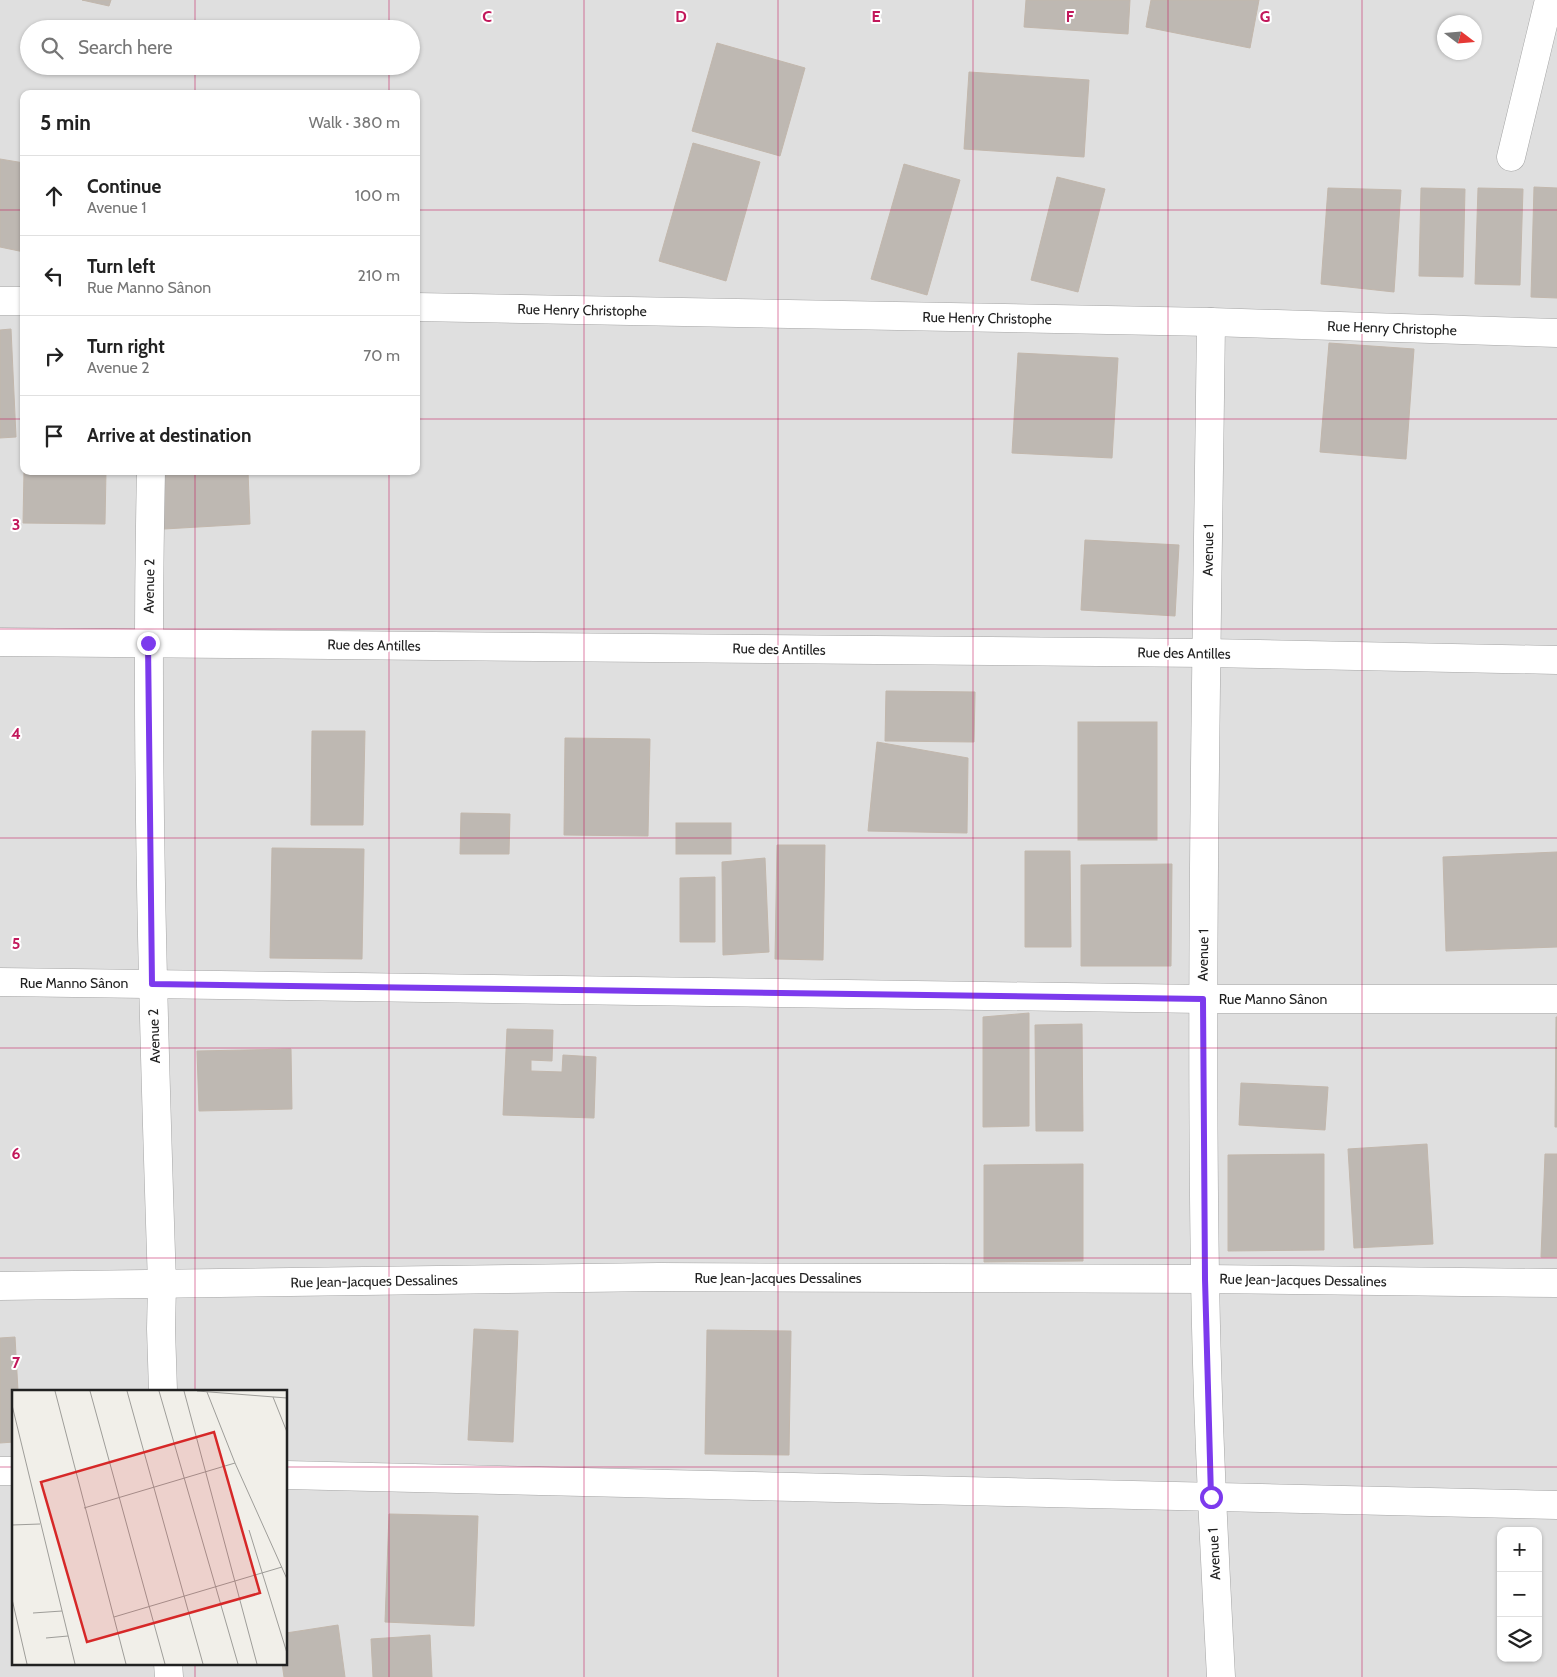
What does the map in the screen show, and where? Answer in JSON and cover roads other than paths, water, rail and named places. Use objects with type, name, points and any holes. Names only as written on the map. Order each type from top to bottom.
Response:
[{"type":"street","points":[[1511,157],[1549,0]]},
{"type":"street","points":[[0,301],[20,301]]},
{"type":"street","name":"Rue Henry Christophe","points":[[420,307],[1211,322],[1557,333]]},
{"type":"street","name":"Avenue 1","points":[[1211,322],[1203,999],[1205,1279],[1211,1497],[1221,1677]]},
{"type":"street","name":"Avenue 2","points":[[151,475],[148,643],[152,984],[162,1284],[163,1390]]},
{"type":"street","name":"Rue des Antilles","points":[[0,642],[1207,653],[1557,660]]},
{"type":"street","name":"Rue Manno Sânon","points":[[0,982],[1203,999],[1557,1000]]},
{"type":"street","name":"Rue Jean-Jacques Dessalines","points":[[0,1286],[659,1277],[1205,1279],[1557,1283]]},
{"type":"street","points":[[288,1474],[1557,1505]]},
{"type":"street","points":[[168,1664],[168,1677]]}]
